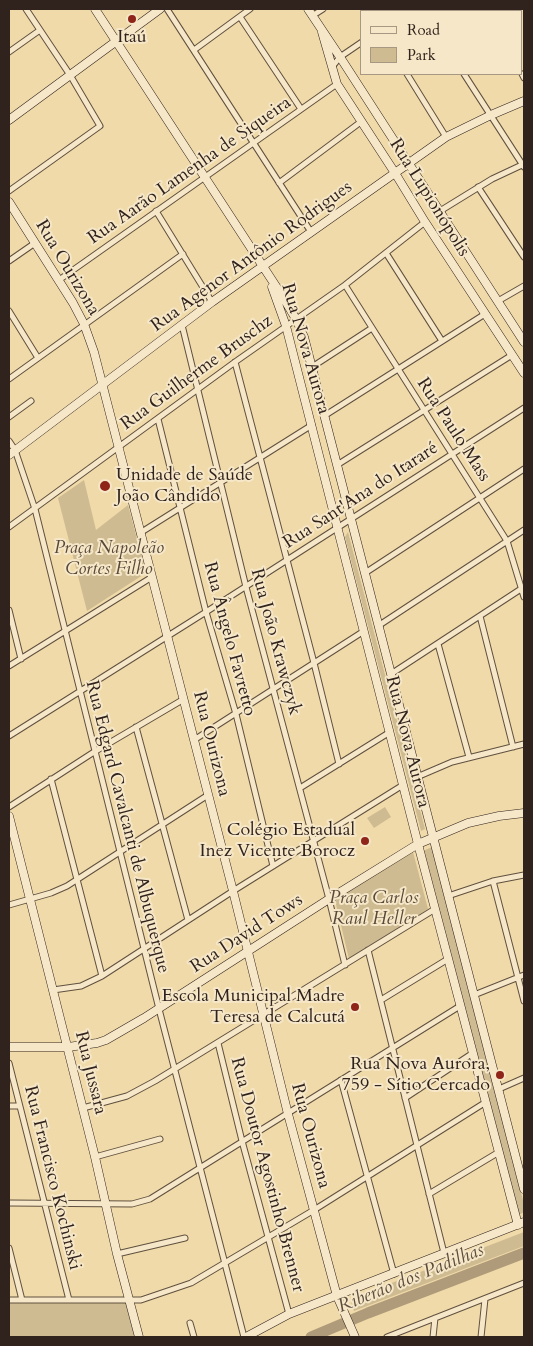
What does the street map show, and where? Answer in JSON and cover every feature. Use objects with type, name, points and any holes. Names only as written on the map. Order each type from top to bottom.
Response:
[{"type":"main road","name":"Rua Nova Aurora","points":[[95,9],[263,267],[296,319],[304,338],[524,1189]]},
{"type":"main road","points":[[9,120],[160,9]]},
{"type":"main road","name":"Rua Lupionópolis","points":[[310,12],[524,342]]},
{"type":"main road","name":"Rua Lupionópolis","points":[[322,32],[337,84],[396,173],[424,222],[524,373]]},
{"type":"main road","name":"Rua Agenor Antônio Rodrigues","points":[[12,452],[212,302],[446,137],[524,101]]},
{"type":"main road","name":"Rua Ourizona","points":[[9,202],[59,280],[84,324],[94,352],[233,891],[288,1114],[337,1296],[354,1335]]},
{"type":"main road","name":"Rua Nova Aurora","points":[[263,267],[274,291],[286,326],[460,1006],[499,1152],[521,1224]]},
{"type":"main road","points":[[383,705],[397,700]]},
{"type":"main road","name":"Rua David Tows","points":[[9,1047],[68,1047],[106,1040],[159,1009],[247,951],[418,844],[468,823],[524,813]]},
{"type":"main road","name":"Rua Jussara","points":[[9,816],[139,1337]]},
{"type":"main road","points":[[441,932],[448,932],[456,925]]},
{"type":"main road","points":[[445,946],[454,938],[460,941]]},
{"type":"main road","points":[[245,1337],[289,1314],[521,1224]]},
{"type":"main road","points":[[334,1284],[345,1292]]},
{"type":"street","points":[[9,191],[100,126],[70,75],[26,9]]},
{"type":"street","points":[[167,9],[311,232]]},
{"type":"street","points":[[194,50],[250,9]]},
{"type":"street","points":[[310,12],[323,9]]},
{"type":"street","points":[[240,17],[301,109]]},
{"type":"street","points":[[9,52],[40,30]]},
{"type":"street","points":[[332,66],[340,56],[360,43]]},
{"type":"street","points":[[408,75],[446,137]]},
{"type":"street","points":[[440,211],[492,179],[524,165],[465,75]]},
{"type":"street","name":"Rua Aarão Lamenha de Siqueira","points":[[59,280],[337,84]]},
{"type":"street","points":[[279,183],[362,121]]},
{"type":"street","points":[[478,187],[524,257]]},
{"type":"street","points":[[156,211],[212,302]]},
{"type":"street","name":"Rua Guilherme Bruschz","points":[[9,528],[235,362],[345,284],[424,222]]},
{"type":"street","points":[[9,261],[35,243]]},
{"type":"street","points":[[386,253],[442,341]]},
{"type":"street","points":[[9,379],[183,254]]},
{"type":"street","name":"Rua Paulo Mass","points":[[345,284],[507,541],[523,588],[524,597]]},
{"type":"street","points":[[498,301],[524,286]]},
{"type":"street","points":[[9,311],[10,318],[38,358]]},
{"type":"street","points":[[324,416],[485,314]]},
{"type":"street","name":"Rua João Krawczyk","points":[[182,325],[246,586],[345,965]]},
{"type":"street","name":"Rua Nova Aurora","points":[[312,367],[372,328]]},
{"type":"street","points":[[337,465],[512,354]]},
{"type":"street","points":[[235,362],[339,764]]},
{"type":"street","points":[[9,417],[31,401]]},
{"type":"street","name":"Rua Sant'Ana do Itararé","points":[[9,736],[524,408]]},
{"type":"street","name":"Rua Ângelo Favretto","points":[[158,418],[206,612],[236,714],[273,866]]},
{"type":"street","points":[[140,533],[312,425]]},
{"type":"street","name":"Rua Edgard Cavalcanti de Albuquerque","points":[[9,441],[35,508],[119,852],[245,1337]]},
{"type":"street","points":[[365,573],[524,469]]},
{"type":"street","points":[[378,626],[524,530]]},
{"type":"street","points":[[9,666],[152,577]]},
{"type":"street","points":[[391,674],[523,588]]},
{"type":"street","points":[[9,610],[21,659]]},
{"type":"street","points":[[480,616],[513,747]]},
{"type":"street","points":[[194,740],[364,631]]},
{"type":"street","points":[[438,644],[470,758]]},
{"type":"street","points":[[9,807],[94,752],[184,699]]},
{"type":"street","points":[[136,727],[188,920]]},
{"type":"street","points":[[300,788],[390,732]]},
{"type":"street","points":[[417,777],[452,762],[524,744]]},
{"type":"street","points":[[51,779],[102,976]]},
{"type":"street","points":[[53,990],[81,986],[102,976],[233,891],[403,786]]},
{"type":"street","points":[[9,906],[51,893],[78,879],[208,795]]},
{"type":"street","points":[[448,896],[493,881],[524,875]]},
{"type":"street","points":[[493,881],[524,1001]]},
{"type":"street","points":[[83,1108],[127,1096],[175,1069],[435,909]]},
{"type":"street","points":[[368,950],[444,1253]]},
{"type":"street","points":[[381,1000],[448,959]]},
{"type":"street","points":[[474,995],[524,975]]},
{"type":"street","points":[[9,1203],[132,1204],[150,1199],[460,1006]]},
{"type":"street","name":"Rua Doutor Agostinho Brenner","points":[[218,1043],[242,1142],[289,1314]]},
{"type":"street","points":[[405,1098],[473,1053]]},
{"type":"street","name":"Rua Francisco Kochinski","points":[[9,1063],[69,1300]]},
{"type":"street","points":[[499,1090],[524,1078]]},
{"type":"street","points":[[342,1080],[394,1274]]},
{"type":"street","points":[[9,1300],[141,1300],[191,1283],[314,1210],[486,1102]]},
{"type":"street","points":[[9,1106],[19,1106]]},
{"type":"street","points":[[95,1157],[160,1139]]},
{"type":"street","points":[[430,1194],[499,1152]]},
{"type":"street","points":[[118,1254],[186,1238]]},
{"type":"street","points":[[9,1248],[22,1300]]},
{"type":"street","points":[[387,1337],[524,1283]]},
{"type":"street","points":[[481,1337],[485,1299]]},
{"type":"street","points":[[433,1337],[435,1318]]},
{"type":"street","points":[[190,1323],[194,1337]]},
{"type":"green space","name":"Praça Napoleão Cortes Filho","points":[[84,480],[96,530],[128,505],[146,573],[87,611],[58,498]]},
{"type":"green space","points":[[348,532],[425,829],[421,831],[345,537]]},
{"type":"green space","points":[[385,807],[391,817],[374,828],[367,818]]},
{"type":"green space","points":[[432,847],[524,1204],[524,1212],[519,1215],[423,851]]},
{"type":"green space","name":"Praça Carlos Raul Heller","points":[[413,852],[428,909],[349,959],[335,900]]},
{"type":"green space","points":[[524,1232],[524,1246],[354,1311],[350,1299]]},
{"type":"green space","points":[[9,1302],[128,1303],[137,1337],[9,1337]]},
{"type":"waterway","name":"Riberão dos Padilhas","points":[[311,1337],[524,1253]]},
{"type":"place","name":"Itaú","points":[[132,19]]},
{"type":"place","name":"Unidade de Saúde João Cândido","points":[[105,486]]},
{"type":"place","name":"Colégio Estadual Inez Vicente Borocz","points":[[365,841]]},
{"type":"place","name":"Escola Municipal Madre Teresa de Calcutá","points":[[355,1007]]},
{"type":"place","name":"Rua Nova Aurora, 759 - Sítio Cercado","points":[[500,1075]]}]
